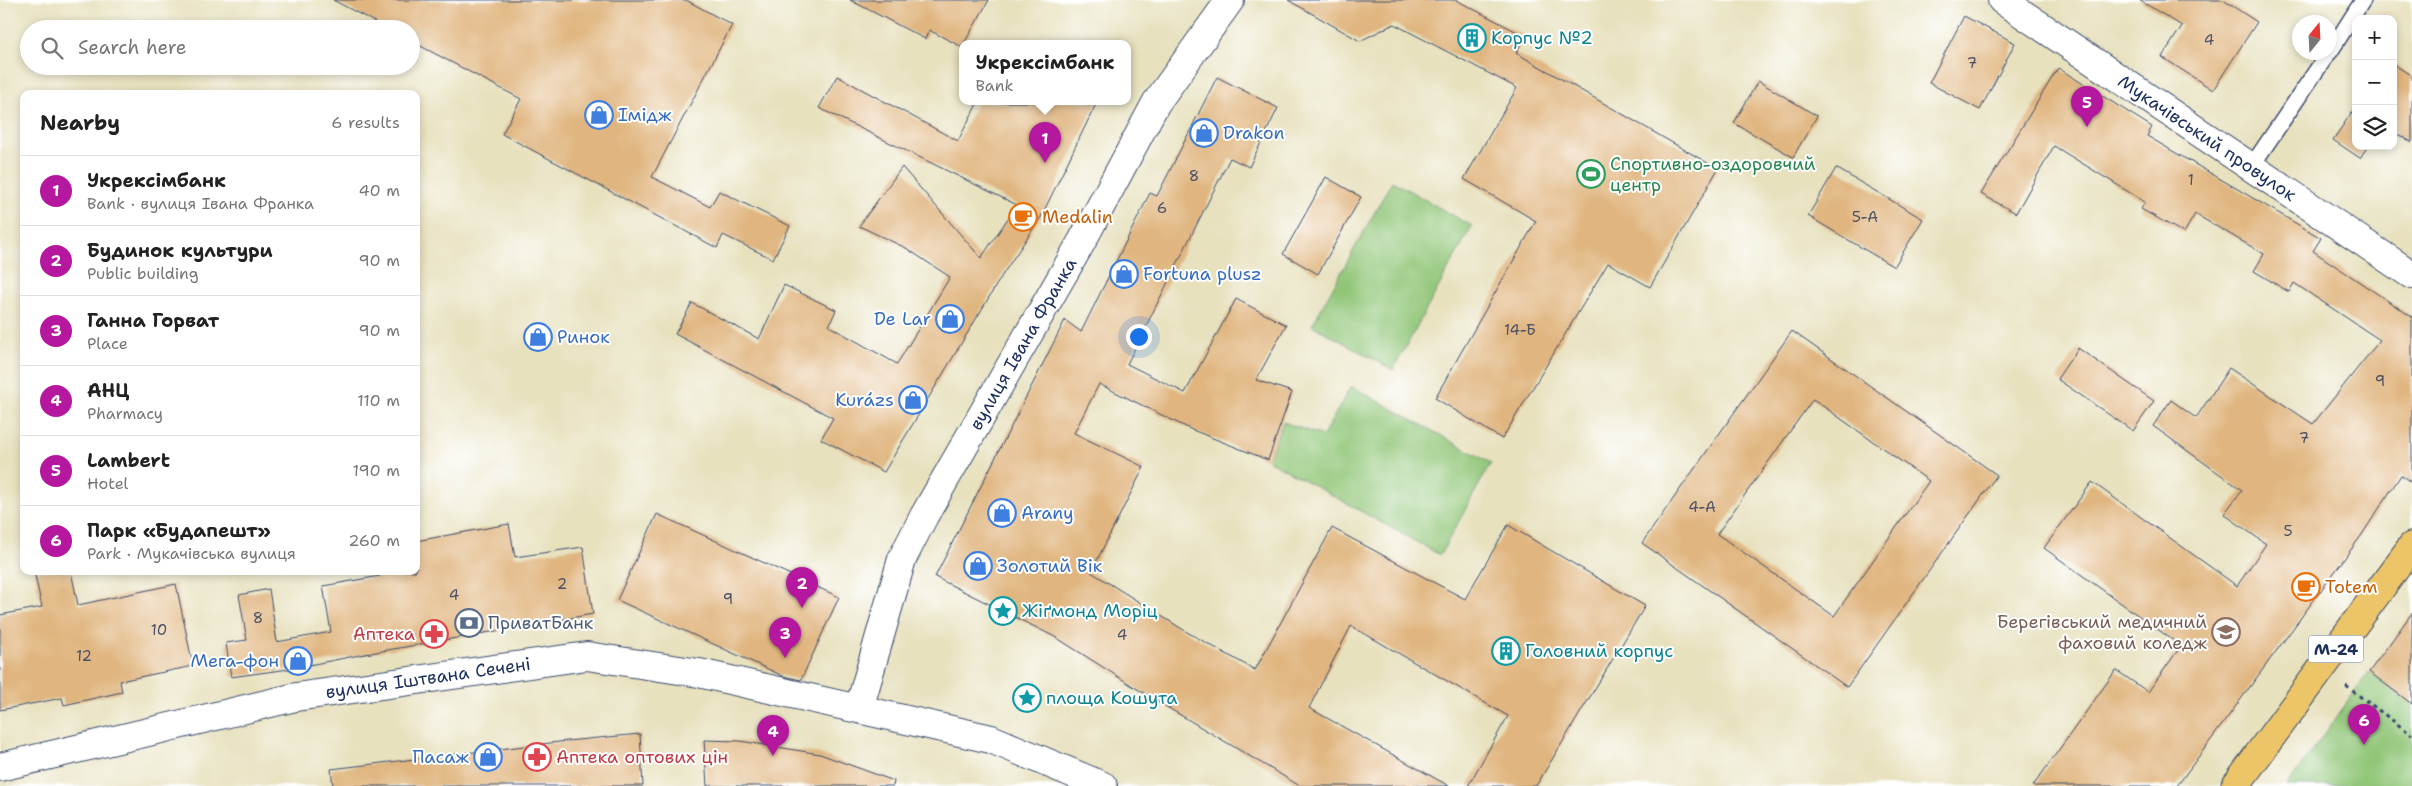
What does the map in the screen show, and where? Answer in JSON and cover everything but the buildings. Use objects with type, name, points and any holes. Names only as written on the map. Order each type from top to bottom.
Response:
[{"type":"highway","name":"М-24","points":[[2234,786],[2412,546]]},
{"type":"street","name":"вулиця Івана Франка","points":[[859,709],[902,559],[924,516],[1081,243],[1156,103],[1230,0]]},
{"type":"street","name":"Мукачівський провулок","points":[[2002,0],[2412,275]]},
{"type":"street","name":"вулиця Іштвана Сечені","points":[[0,767],[296,696],[587,656],[699,673],[859,709]]},
{"type":"street","points":[[859,709],[991,740],[1103,786]]},
{"type":"lane","points":[[2337,40],[2364,0]]},
{"type":"lane","points":[[2251,167],[2324,60]]},
{"type":"path","points":[[2322,668],[2412,735]]},
{"type":"green space","points":[[1392,181],[1472,226],[1393,370],[1312,325]]},
{"type":"green space","points":[[1351,386],[1491,463],[1440,555],[1268,460],[1283,422],[1323,436]]},
{"type":"green space","points":[[2369,672],[2412,704],[2412,786],[2287,786]]},
{"type":"place","name":"Корпус №2","points":[[1472,38]]},
{"type":"place","name":"Імідж","points":[[599,115]]},
{"type":"place","name":"Lambert","points":[[2087,127]]},
{"type":"place","name":"Drakon","points":[[1204,133]]},
{"type":"place","name":"Укрексімбанк","points":[[1045,163]]},
{"type":"place","name":"Спортивно-оздоровчий центр","points":[[1591,174]]},
{"type":"place","name":"Medalin","points":[[1023,217]]},
{"type":"place","name":"Fortuna plusz","points":[[1124,274]]},
{"type":"place","name":"De Lar","points":[[950,319]]},
{"type":"place","name":"Ринок","points":[[538,337]]},
{"type":"place","name":"Kurázs","points":[[913,400]]},
{"type":"place","name":"Arany","points":[[1002,513]]},
{"type":"place","name":"Золотий Вік","points":[[978,566]]},
{"type":"place","name":"Totem","points":[[2306,587]]},
{"type":"place","name":"Будинок культури","points":[[802,608]]},
{"type":"place","name":"Жіґмонд Моріц","points":[[1003,611]]},
{"type":"place","name":"ПриватБанк","points":[[469,623]]},
{"type":"place","name":"Берегівський медичний фаховий коледж","points":[[2226,632]]},
{"type":"place","name":"Аптека","points":[[434,634]]},
{"type":"place","name":"Головний корпус","points":[[1506,651]]},
{"type":"place","name":"Ганна Горват","points":[[785,658]]},
{"type":"place","name":"Мега-фон","points":[[298,661]]},
{"type":"place","name":"площа Кошута","points":[[1027,698]]},
{"type":"place","name":"Парк «Будапешт»","points":[[2364,745]]},
{"type":"place","name":"АНЦ","points":[[773,756]]},
{"type":"place","name":"Пасаж","points":[[488,757]]},
{"type":"place","name":"Аптека оптових цін","points":[[537,757]]}]
